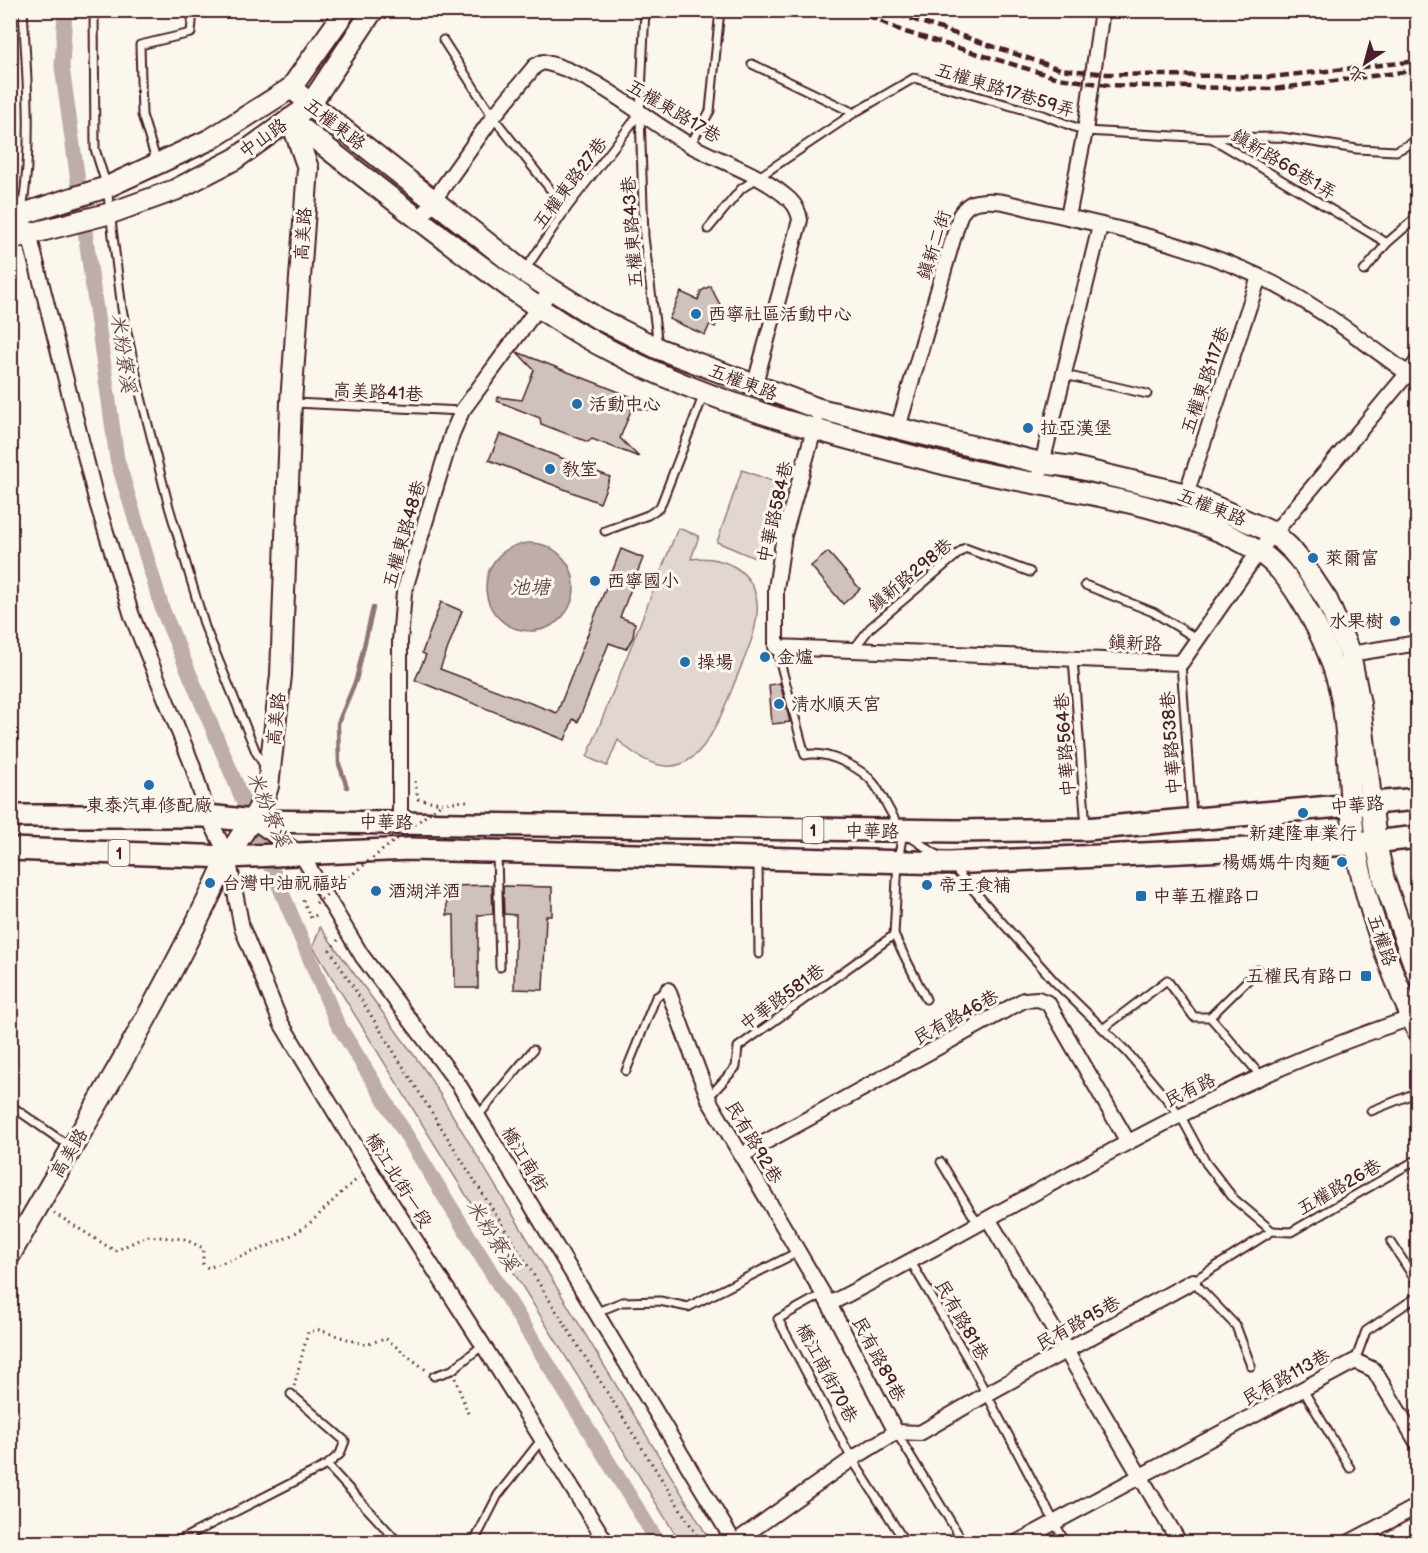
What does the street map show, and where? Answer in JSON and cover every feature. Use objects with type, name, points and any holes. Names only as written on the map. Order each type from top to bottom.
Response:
[{"type":"main road","name":"中華路","points":[[253,821],[903,832],[1086,829],[1418,800]]},
{"type":"main road","name":"1","points":[[10,816],[208,816],[253,821]]},
{"type":"main road","name":"中華路","points":[[301,854],[409,849],[949,863],[1366,843],[1418,837]]},
{"type":"main road","name":"1","points":[[10,849],[230,856],[301,854]]},
{"type":"street","name":"中山路","points":[[16,216],[107,187],[157,166],[211,139],[291,88],[346,10]]},
{"type":"street","name":"中山路","points":[[20,236],[111,213],[175,190],[236,159],[310,105],[373,10]]},
{"type":"street","points":[[1068,217],[1085,131],[1102,10]]},
{"type":"street","name":"五權東路17巷","points":[[419,221],[493,117],[535,66],[543,62],[572,70],[690,145],[760,179],[790,200],[798,209],[800,220],[754,387]]},
{"type":"street","name":"五權東路","points":[[291,88],[524,272],[597,318],[659,349],[754,387],[819,409],[1041,463],[1073,467],[1186,494],[1274,533],[1290,547],[1327,600],[1350,654],[1360,704],[1372,804],[1366,843]]},
{"type":"street","name":"五權東路","points":[[291,88],[290,119],[419,221],[538,308],[612,352],[704,394],[943,464],[1152,508],[1229,536],[1258,551],[1282,574],[1304,604],[1332,663],[1343,706],[1350,805],[1366,843]]},
{"type":"street","name":"高美路","points":[[10,1255],[38,1203],[74,1149],[208,903],[230,856],[264,801],[281,675],[291,402],[308,168],[290,119]]},
{"type":"street","points":[[10,195],[16,216]]},
{"type":"street","name":"鎮新二街","points":[[898,428],[960,215],[968,205],[993,201],[1068,217],[1193,249],[1259,277],[1329,317],[1418,381]]},
{"type":"street","name":"橋江北街一段","points":[[16,216],[100,514],[132,616],[192,764],[208,816],[230,856],[242,928],[281,1023],[370,1170],[606,1542]]},
{"type":"street","points":[[1037,484],[1100,226]]},
{"type":"street","name":"五權東路117巷","points":[[1186,494],[1259,277]]},
{"type":"street","name":"五權東路48巷","points":[[400,822],[400,641],[404,592],[452,434],[462,411],[551,290]]},
{"type":"street","name":"鎮新路","points":[[776,647],[1181,663],[1196,638],[1258,551],[1406,372],[1418,361]]},
{"type":"street","name":"中華路584巷","points":[[776,647],[776,589],[784,535],[819,409]]},
{"type":"street","points":[[1350,654],[1418,643]]},
{"type":"street","name":"橋江南街","points":[[253,821],[301,854],[362,956],[459,1085],[735,1542]]},
{"type":"street","name":"五權路","points":[[1366,843],[1384,880],[1418,976]]},
{"type":"street","name":"五權路","points":[[1366,843],[1364,886],[1385,952],[1415,1022]]},
{"type":"street","name":"民有路92巷","points":[[668,990],[708,1098],[826,1299]]},
{"type":"street","name":"民有路46巷","points":[[742,1155],[1024,1000],[1038,999],[1048,1004],[1128,1142]]},
{"type":"street","name":"民有路","points":[[826,1299],[911,1262],[1128,1142],[1261,1076],[1415,1022]]},
{"type":"street","points":[[983,1222],[1065,1350],[1179,1542]]},
{"type":"street","name":"民有路95巷","points":[[896,1432],[920,1433],[1065,1350],[1193,1281]]},
{"type":"street","name":"民有路89巷","points":[[826,1299],[896,1432]]},
{"type":"street","name":"民有路113巷","points":[[1018,1542],[1355,1361],[1374,1370],[1418,1444]]},
{"type":"street","points":[[735,1542],[852,1459],[896,1432]]},
{"type":"street","points":[[1350,1542],[1418,1506]]},
{"type":"lane","points":[[16,216],[27,180],[30,111],[23,10]]},
{"type":"lane","points":[[94,10],[95,149],[107,187],[122,309],[169,507],[205,627],[256,752],[269,774]]},
{"type":"lane","points":[[157,166],[142,114],[140,45],[191,33],[193,10]]},
{"type":"lane","name":"五權東路43巷","points":[[645,10],[640,113],[644,237],[659,349]]},
{"type":"lane","points":[[690,145],[710,111],[720,10]]},
{"type":"lane","points":[[443,40],[493,117],[566,209]]},
{"type":"lane","points":[[752,64],[854,113]]},
{"type":"lane","name":"五權東路17巷59弄","points":[[708,229],[741,189],[760,179],[854,113],[914,78],[1043,115],[1085,131]]},
{"type":"lane","name":"五權東路27巷","points":[[524,272],[566,209],[640,113]]},
{"type":"lane","name":"鎮新路66巷1弄","points":[[1085,131],[1210,138],[1387,243]]},
{"type":"lane","points":[[1210,138],[1281,137],[1357,149],[1396,151],[1418,140]]},
{"type":"lane","points":[[1364,271],[1387,243],[1418,216]]},
{"type":"lane","points":[[1065,375],[1147,394]]},
{"type":"lane","points":[[605,531],[648,515],[660,507],[704,394]]},
{"type":"lane","name":"高美路41巷","points":[[291,402],[462,411]]},
{"type":"lane","name":"鎮新路298巷","points":[[853,650],[870,628],[964,548],[1030,572]]},
{"type":"lane","points":[[1085,585],[1154,612],[1196,638]]},
{"type":"lane","name":"中華路584巷","points":[[776,647],[805,755],[815,753],[835,756],[874,784],[903,832],[949,863]]},
{"type":"lane","name":"中華路564巷","points":[[1073,659],[1086,829]]},
{"type":"lane","name":"中華路538巷","points":[[1181,663],[1192,821]]},
{"type":"lane","points":[[903,832],[898,861],[894,935],[926,999]]},
{"type":"lane","points":[[497,852],[500,967]]},
{"type":"lane","points":[[758,859],[759,954]]},
{"type":"lane","points":[[949,863],[1054,981],[1104,1028],[1180,1115],[1206,1163],[1234,1199],[1272,1231]]},
{"type":"lane","name":"中華路581巷","points":[[708,1098],[736,1067],[738,1047],[894,935]]},
{"type":"lane","points":[[1104,1028],[1167,980],[1194,1017],[1210,1017],[1258,970]]},
{"type":"lane","points":[[626,1071],[656,997],[668,990]]},
{"type":"lane","points":[[1210,1017],[1261,1076]]},
{"type":"lane","points":[[478,1116],[533,1050]]},
{"type":"lane","points":[[1371,1111],[1418,1092]]},
{"type":"lane","points":[[10,1105],[74,1149]]},
{"type":"lane","name":"五權路26巷","points":[[1272,1231],[1291,1232],[1418,1160]]},
{"type":"lane","points":[[941,1162],[983,1222]]},
{"type":"lane","name":"民有路95巷","points":[[1193,1281],[1272,1231]]},
{"type":"lane","points":[[1391,1242],[1418,1284]]},
{"type":"lane","points":[[597,1312],[622,1302],[660,1301],[688,1307],[798,1252]]},
{"type":"lane","name":"民有路81巷","points":[[911,1262],[969,1361],[1065,1542]]},
{"type":"lane","points":[[1193,1281],[1236,1326],[1251,1366]]},
{"type":"lane","points":[[1355,1361],[1366,1330],[1418,1296]]},
{"type":"lane","name":"橋江南街70巷","points":[[826,1299],[778,1319],[852,1459],[905,1542]]},
{"type":"lane","points":[[435,1376],[452,1370],[483,1345]]},
{"type":"lane","points":[[1302,1388],[1350,1468]]},
{"type":"lane","points":[[176,1542],[327,1465],[340,1454],[345,1441],[291,1394]]},
{"type":"lane","points":[[896,1432],[963,1542]]},
{"type":"lane","points":[[476,1538],[498,1495],[542,1439]]},
{"type":"lane","points":[[327,1465],[398,1542]]},
{"type":"path","points":[[415,780],[418,799],[442,803],[467,801]]},
{"type":"path","points":[[303,900],[312,918],[321,915],[316,903],[442,803]]},
{"type":"path","points":[[347,929],[330,950],[701,1542]]},
{"type":"path","points":[[38,1203],[115,1251],[147,1236],[184,1239],[203,1248],[203,1264],[208,1268],[291,1235],[310,1222],[336,1195],[370,1170]]},
{"type":"path","points":[[291,1394],[308,1332],[319,1330],[366,1345],[385,1338],[435,1376]]},
{"type":"path","points":[[452,1370],[469,1416]]},
{"type":"shaded area","points":[[742,470],[783,485],[757,559],[717,542]]},
{"type":"shaded area","points":[[678,528],[699,536],[691,559],[719,560],[735,567],[748,579],[755,592],[757,607],[752,639],[716,726],[705,744],[692,757],[678,765],[661,766],[641,758],[618,740],[607,766],[587,757]]},
{"type":"shaded area","points":[[320,927],[427,1073],[711,1542],[680,1542],[313,947]]},
{"type":"water","name":"池塘","points":[[521,543],[539,543],[555,550],[567,562],[574,578],[574,596],[567,612],[555,624],[539,631],[521,631],[505,624],[493,612],[486,596],[486,578],[493,562],[505,550]]},
{"type":"building","name":"西寧社區活動中心","points":[[710,286],[723,310],[715,327],[710,324],[705,335],[669,319],[681,292],[698,300],[701,291]]},
{"type":"building","name":"活動中心","points":[[517,352],[660,408],[659,411],[632,408],[620,438],[639,457],[592,439],[588,442],[541,424],[540,418],[497,401],[498,397],[522,400],[534,370]]},
{"type":"building","name":"教室","points":[[500,434],[610,477],[600,503],[489,460]]},
{"type":"building","points":[[621,549],[643,558],[620,617],[635,623],[633,637],[626,649],[609,643],[578,722],[573,719],[565,740],[415,680],[426,655],[422,653],[441,602],[462,611],[440,669],[557,713]]},
{"type":"building","points":[[828,552],[860,589],[843,604],[811,566]]},
{"type":"building","name":"清水順天宮","points":[[780,683],[790,722],[772,724],[769,685]]},
{"type":"building","points":[[492,885],[493,914],[478,915],[478,988],[455,988],[454,915],[447,915],[446,886]]},
{"type":"building","points":[[503,886],[552,887],[552,916],[546,916],[543,990],[514,989],[516,915],[504,914]]},
{"type":"waterway","name":"米粉寮溪","points":[[65,10],[62,67],[117,459],[163,611],[337,1023],[658,1542]]},
{"type":"waterway","points":[[347,787],[339,764],[338,723],[356,680],[373,608]]},
{"type":"railway","points":[[856,10],[902,31],[1058,78],[1107,85],[1273,89],[1418,70]]},
{"type":"railway","points":[[885,10],[1060,69],[1107,74],[1271,77],[1418,61]]},
{"type":"place","name":"西寧社區活動中心","points":[[696,314]]},
{"type":"place","name":"活動中心","points":[[577,404]]},
{"type":"place","name":"拉亞漢堡","points":[[1028,428]]},
{"type":"place","name":"教室","points":[[550,469]]},
{"type":"place","name":"萊爾富","points":[[1313,558]]},
{"type":"place","name":"西寧國小","points":[[595,581]]},
{"type":"place","name":"水果樹","points":[[1395,621]]},
{"type":"place","name":"金爐","points":[[765,657]]},
{"type":"place","name":"操場","points":[[685,662]]},
{"type":"place","name":"清水順天宮","points":[[779,704]]},
{"type":"place","name":"東泰汽車修配廠","points":[[149,785]]},
{"type":"place","name":"新建隆車業行","points":[[1303,813]]},
{"type":"place","name":"楊媽媽牛肉麵","points":[[1342,862]]},
{"type":"place","name":"台灣中油祝福站","points":[[210,883]]},
{"type":"place","name":"帝王食補","points":[[927,885]]},
{"type":"place","name":"酒湖洋酒","points":[[376,891]]},
{"type":"place","name":"中華五權路口","points":[[1141,896]]},
{"type":"place","name":"五權民有路口","points":[[1366,976]]}]
